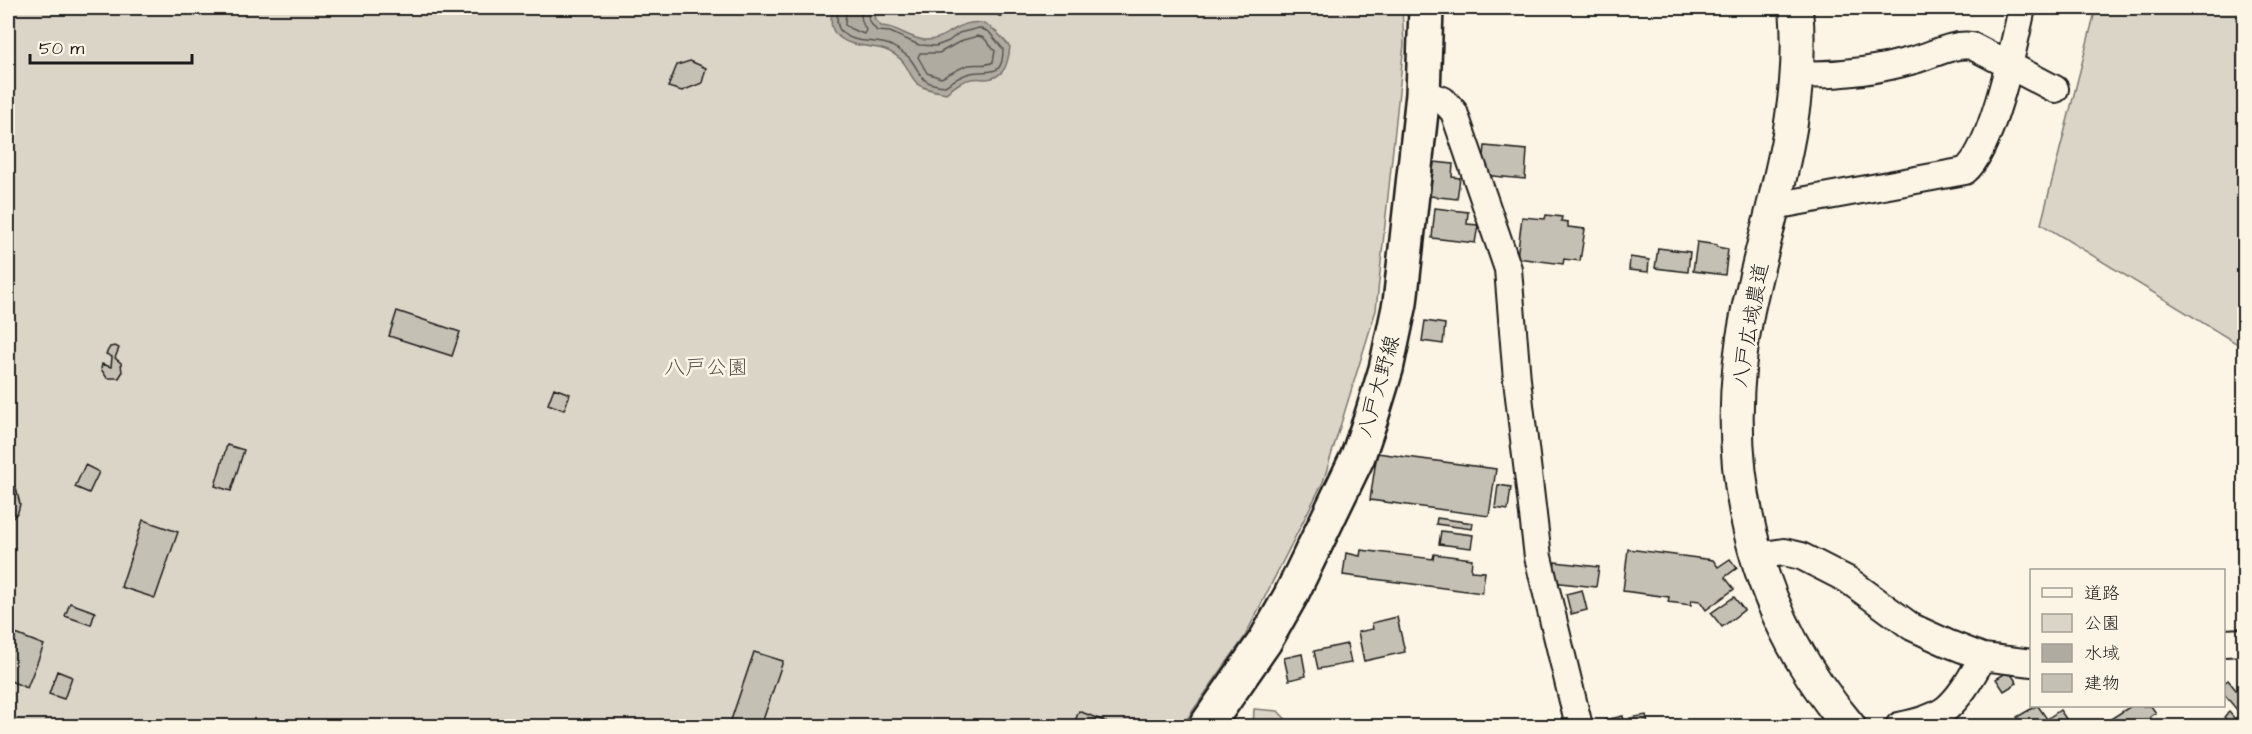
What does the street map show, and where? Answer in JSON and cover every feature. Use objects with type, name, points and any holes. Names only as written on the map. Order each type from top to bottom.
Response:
[{"type":"main road","name":"八戸大野線","points":[[1206,726],[1265,641],[1291,596],[1358,456],[1371,418],[1386,369],[1400,303],[1423,94],[1426,8]]},
{"type":"street","name":"八戸広域農道","points":[[1796,8],[1799,42],[1798,74],[1790,134],[1749,310],[1740,360],[1736,446],[1748,525],[1773,604],[1796,651],[1830,703],[1849,726]]},
{"type":"street","points":[[1774,206],[1965,171],[1973,164],[1988,131],[2010,65],[2022,8]]},
{"type":"street","points":[[1798,74],[1830,76],[1868,71],[1916,59],[1960,44],[1972,46],[2055,89]]},
{"type":"street","points":[[1423,94],[1443,100],[1454,112],[1508,269],[1517,380],[1538,557],[1579,726]]},
{"type":"street","points":[[1757,556],[1784,552],[1801,556],[1848,580],[1912,627],[1983,657],[2030,663]]},
{"type":"street","points":[[2225,643],[2244,642]]},
{"type":"street","points":[[1899,726],[1933,716],[1947,708],[1960,693],[1983,657]]},
{"type":"green space","name":"八戸公園","points":[[8,8],[1402,8],[1404,44],[1376,310],[1323,482],[1244,638],[1182,726],[8,726]]},
{"type":"green space","points":[[2096,8],[2244,8],[2244,348],[2041,224]]},
{"type":"green space","points":[[1254,709],[1278,711],[1292,726],[1253,726]]},
{"type":"water","points":[[833,8],[873,8],[875,19],[881,26],[925,40],[938,38],[964,25],[980,23],[992,29],[1010,47],[1007,64],[997,76],[965,81],[946,93],[928,89],[915,81],[895,55],[881,49],[848,42],[836,34],[831,25]]},
{"type":"building","points":[[990,8],[1007,8],[1001,17],[989,10]]},
{"type":"building","points":[[690,61],[706,68],[702,83],[682,91],[668,87],[677,65]]},
{"type":"building","points":[[1485,146],[1527,150],[1525,179],[1482,175]]},
{"type":"building","points":[[1434,162],[1453,164],[1452,177],[1460,178],[1457,199],[1430,196]]},
{"type":"building","points":[[1435,208],[1468,212],[1467,224],[1478,225],[1475,243],[1432,238]]},
{"type":"building","points":[[1546,215],[1562,217],[1561,221],[1568,222],[1568,227],[1585,229],[1580,261],[1564,259],[1563,264],[1517,258],[1522,217],[1545,219]]},
{"type":"building","points":[[1697,242],[1728,249],[1725,275],[1693,271]]},
{"type":"building","points":[[1658,248],[1690,252],[1688,272],[1655,268]]},
{"type":"building","points":[[1630,257],[1649,260],[1648,272],[1629,270]]},
{"type":"building","points":[[397,311],[460,332],[452,356],[389,336]]},
{"type":"building","points":[[1425,321],[1445,324],[1443,344],[1422,341]]},
{"type":"building","points":[[110,347],[119,348],[115,358],[121,363],[122,373],[119,378],[107,378],[101,369],[102,364],[111,367],[112,357],[106,354]]},
{"type":"building","points":[[554,388],[570,394],[564,410],[548,404]]},
{"type":"building","points":[[227,445],[244,450],[231,491],[215,486]]},
{"type":"building","points":[[1377,453],[1496,469],[1489,516],[1370,500]]},
{"type":"building","points":[[85,465],[99,472],[89,493],[75,487]]},
{"type":"building","points":[[8,481],[16,488],[20,504],[18,512],[8,523]]},
{"type":"building","points":[[1498,485],[1511,487],[1508,510],[1495,508]]},
{"type":"building","points":[[1437,518],[1473,523],[1472,529],[1436,524]]},
{"type":"building","points":[[143,520],[178,532],[155,598],[121,587]]},
{"type":"building","points":[[1441,531],[1473,535],[1471,548],[1439,544]]},
{"type":"building","points":[[1628,549],[1713,560],[1718,567],[1730,559],[1737,568],[1725,577],[1734,589],[1706,610],[1700,601],[1692,600],[1691,605],[1668,602],[1669,597],[1623,591]]},
{"type":"building","points":[[1361,550],[1433,559],[1434,554],[1472,559],[1471,571],[1485,572],[1482,593],[1343,575],[1346,553],[1360,556]]},
{"type":"building","points":[[1555,562],[1599,567],[1596,587],[1552,582]]},
{"type":"building","points":[[1582,590],[1587,610],[1571,614],[1566,594]]},
{"type":"building","points":[[1734,597],[1744,610],[1722,627],[1711,613]]},
{"type":"building","points":[[70,603],[95,612],[91,625],[65,616]]},
{"type":"building","points":[[1397,617],[1405,652],[1364,661],[1358,632],[1373,629],[1372,623]]},
{"type":"building","points":[[8,631],[44,645],[27,688],[8,680]]},
{"type":"building","points":[[1347,644],[1351,663],[1318,669],[1314,651]]},
{"type":"building","points":[[754,652],[783,661],[761,726],[729,726]]},
{"type":"building","points":[[1302,654],[1306,676],[1289,680],[1284,658]]},
{"type":"building","points":[[57,671],[72,677],[64,699],[49,694]]},
{"type":"building","points":[[2009,671],[2017,683],[2004,691],[1996,679]]},
{"type":"building","points":[[2228,680],[2244,700],[2244,712],[2241,715],[2225,695],[2225,682]]},
{"type":"building","points":[[2034,707],[2039,707],[2047,719],[2060,710],[2071,726],[2023,726],[2017,717]]},
{"type":"building","points":[[2129,707],[2152,707],[2156,713],[2150,717],[2153,722],[2146,726],[2109,726],[2106,722]]},
{"type":"building","points":[[1079,711],[1106,722],[1104,726],[1073,726]]},
{"type":"building","points":[[2229,712],[2241,726],[2232,726],[2224,717]]},
{"type":"building","points":[[1646,715],[1648,724],[1632,726],[1630,718]]},
{"type":"building","points":[[1623,716],[1625,726],[1603,726],[1601,721]]}]
